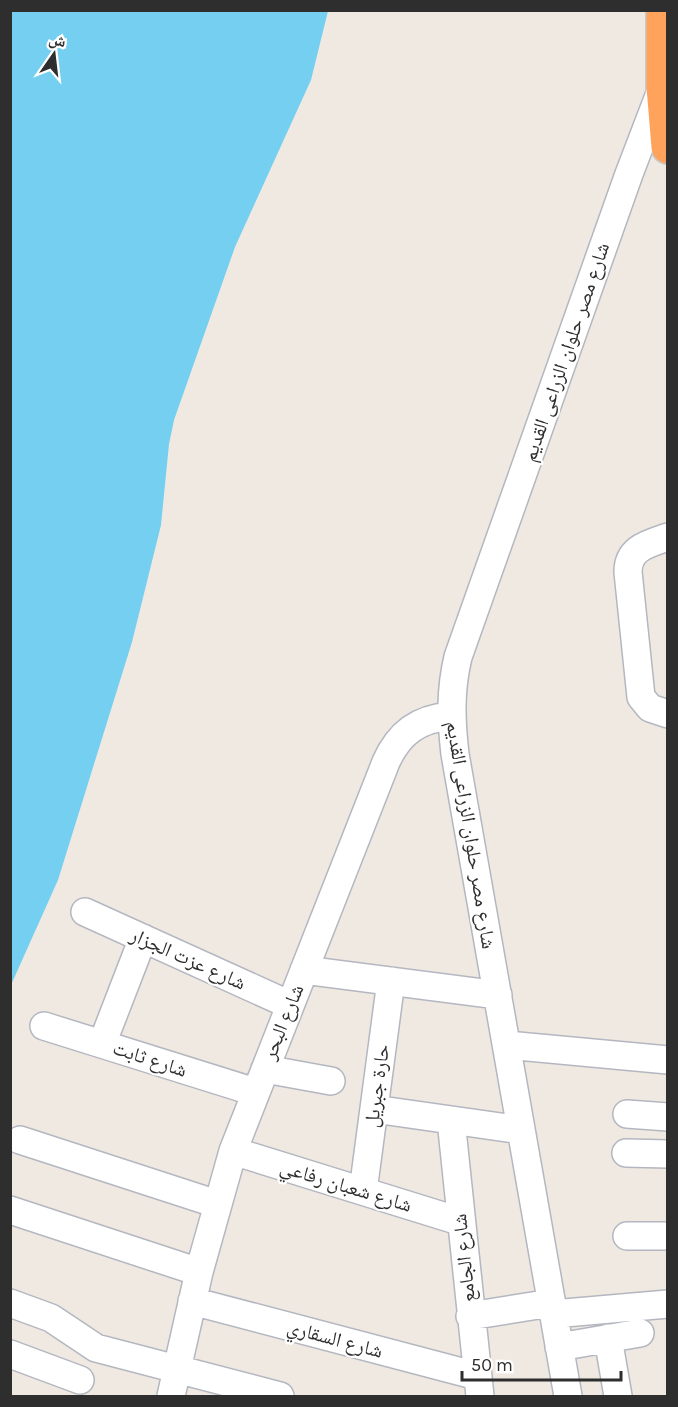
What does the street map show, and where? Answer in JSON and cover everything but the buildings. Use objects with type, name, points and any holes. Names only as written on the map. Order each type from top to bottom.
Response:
[{"type":"highway","points":[[663,10],[663,87],[668,147]]},
{"type":"street","name":"شارع مصر حلوان الزراعى القديم","points":[[568,1396],[450,716],[451,686],[458,657],[625,185],[663,87]]},
{"type":"street","points":[[668,537],[637,549],[628,566],[641,697],[651,708],[668,714]]},
{"type":"street","name":"شارع البحر","points":[[174,1384],[199,1272],[233,1151],[392,750],[399,738],[422,721],[450,716]]},
{"type":"street","name":"شارع عزت الجزار","points":[[85,912],[290,1005]]},
{"type":"street","points":[[102,1044],[143,939]]},
{"type":"street","points":[[304,970],[498,995]]},
{"type":"street","name":"حارة جبريل","points":[[363,1191],[392,981]]},
{"type":"street","name":"شارع ثابت","points":[[44,1026],[102,1044],[260,1081],[331,1081]]},
{"type":"street","points":[[507,1045],[668,1060]]},
{"type":"street","points":[[374,1109],[521,1130]]},
{"type":"street","points":[[627,1114],[668,1117]]},
{"type":"street","name":"شارع الجامع","points":[[451,1120],[459,1221],[478,1386]]},
{"type":"street","points":[[20,1140],[217,1204]]},
{"type":"street","name":"شارع شعبان رفاعي","points":[[233,1151],[459,1221]]},
{"type":"street","points":[[626,1153],[668,1154]]},
{"type":"street","points":[[10,1210],[199,1272]]},
{"type":"street","points":[[627,1236],[668,1236]]},
{"type":"street","name":"شارع السقاري","points":[[192,1301],[478,1386]]},
{"type":"street","points":[[10,1303],[51,1318],[96,1348],[174,1384],[273,1396]]},
{"type":"street","points":[[470,1316],[552,1309],[668,1304]]},
{"type":"street","points":[[559,1347],[640,1333]]},
{"type":"street","points":[[608,1338],[618,1396]]},
{"type":"street","points":[[10,1354],[76,1388],[96,1348]]},
{"type":"water","points":[[11,10],[328,11],[311,80],[235,247],[174,420],[169,444],[161,525],[132,642],[58,880],[11,985]]}]
